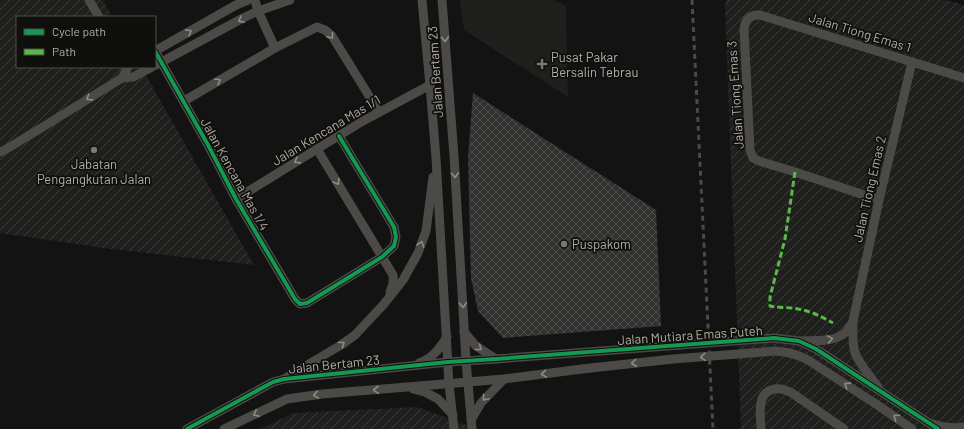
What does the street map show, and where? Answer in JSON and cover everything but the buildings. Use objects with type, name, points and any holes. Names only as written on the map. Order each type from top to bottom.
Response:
[{"type":"street","points":[[89,0],[97,16]]},
{"type":"street","points":[[156,50],[236,5],[248,0]]},
{"type":"street","points":[[255,0],[258,11],[275,48]]},
{"type":"street","points":[[158,64],[258,11],[290,0]]},
{"type":"street","name":"Jalan Bertam 23","points":[[422,0],[436,158],[449,384],[454,429]]},
{"type":"street","name":"Jalan Bertam 23","points":[[444,3],[467,382],[471,425]]},
{"type":"street","name":"Jalan Tiong Emas 1","points":[[748,18],[756,14],[760,15],[964,78]]},
{"type":"street","name":"Jalan Tiong Emas 3","points":[[748,18],[744,24],[744,29],[750,150],[753,158],[879,200]]},
{"type":"street","points":[[184,101],[275,48],[317,27],[325,30],[332,36],[379,112]]},
{"type":"street","name":"Jalan Tiong Emas 2","points":[[882,391],[861,364],[855,352],[853,342],[853,322],[879,200],[912,62]]},
{"type":"street","name":"Jalan Kencana Mas 1/4","points":[[158,64],[184,101],[236,199],[294,299],[300,304],[307,303],[382,257]]},
{"type":"street","points":[[122,78],[127,68]]},
{"type":"street","points":[[128,68],[133,77]]},
{"type":"street","points":[[0,152],[122,78],[133,77],[150,68]]},
{"type":"street","name":"Jalan Kencana Mas 1/1","points":[[236,199],[379,112],[430,85]]},
{"type":"street","points":[[339,136],[394,227],[396,237],[394,246],[382,257]]},
{"type":"street","points":[[317,149],[393,275],[394,279],[391,290],[384,304]]},
{"type":"street","points":[[284,379],[341,345],[354,335],[384,304],[403,280],[418,253],[426,231],[436,158]]},
{"type":"street","points":[[799,341],[828,340],[839,337],[853,322]]},
{"type":"street","points":[[464,332],[476,346],[496,359]]},
{"type":"street","points":[[406,366],[425,361],[439,349],[446,337]]},
{"type":"street","name":"Jalan Mutiara Emas Puteh","points":[[448,362],[774,338],[799,341],[816,349],[938,429]]},
{"type":"street","name":"Jalan Mutiara Emas Puteh","points":[[449,384],[733,354],[776,351],[787,352],[797,354],[808,360],[912,429]]},
{"type":"street","name":"Jalan Bertam 23","points":[[187,429],[273,382],[284,379],[448,362]]},
{"type":"street","points":[[471,425],[481,402],[504,379]]},
{"type":"street","points":[[224,429],[287,399],[322,394],[449,384]]},
{"type":"street","points":[[407,388],[425,392],[438,399],[453,415]]},
{"type":"street","points":[[761,429],[761,401],[765,394],[771,390],[779,388],[786,389],[844,429]]},
{"type":"street","points":[[929,423],[949,429],[964,427]]},
{"type":"shaded area","name":"Jabatan Pengangkutan Jalan","points":[[0,0],[103,0],[111,16],[16,16],[16,68],[142,68],[254,265],[111,249],[0,233]]},
{"type":"shaded area","name":"Pusat Pakar Bersalin Tebrau","points":[[460,0],[554,0],[566,6],[568,97],[464,30]]},
{"type":"shaded area","points":[[726,0],[946,0],[964,5],[964,429],[741,429],[725,6]]},
{"type":"shaded area","points":[[417,407],[478,429],[261,429],[293,413]]},
{"type":"railway","points":[[692,0],[713,429]]},
{"type":"marked path","points":[[795,172],[785,239],[770,297],[770,306],[803,310],[816,314],[833,323]]},
{"type":"cycle path","points":[[156,53],[208,145],[236,199],[295,299],[300,304],[307,303],[382,257],[394,246],[396,237],[394,227],[339,136]]},
{"type":"cycle path","points":[[187,429],[273,382],[284,379],[448,362],[774,338],[799,341],[816,349],[938,429]]},
{"type":"place","name":"Pusat Pakar Bersalin Tebrau","points":[[542,64]]},
{"type":"place","name":"Jabatan Pengangkutan Jalan","points":[[94,150]]},
{"type":"place","name":"Puspakom","points":[[564,244]]}]
